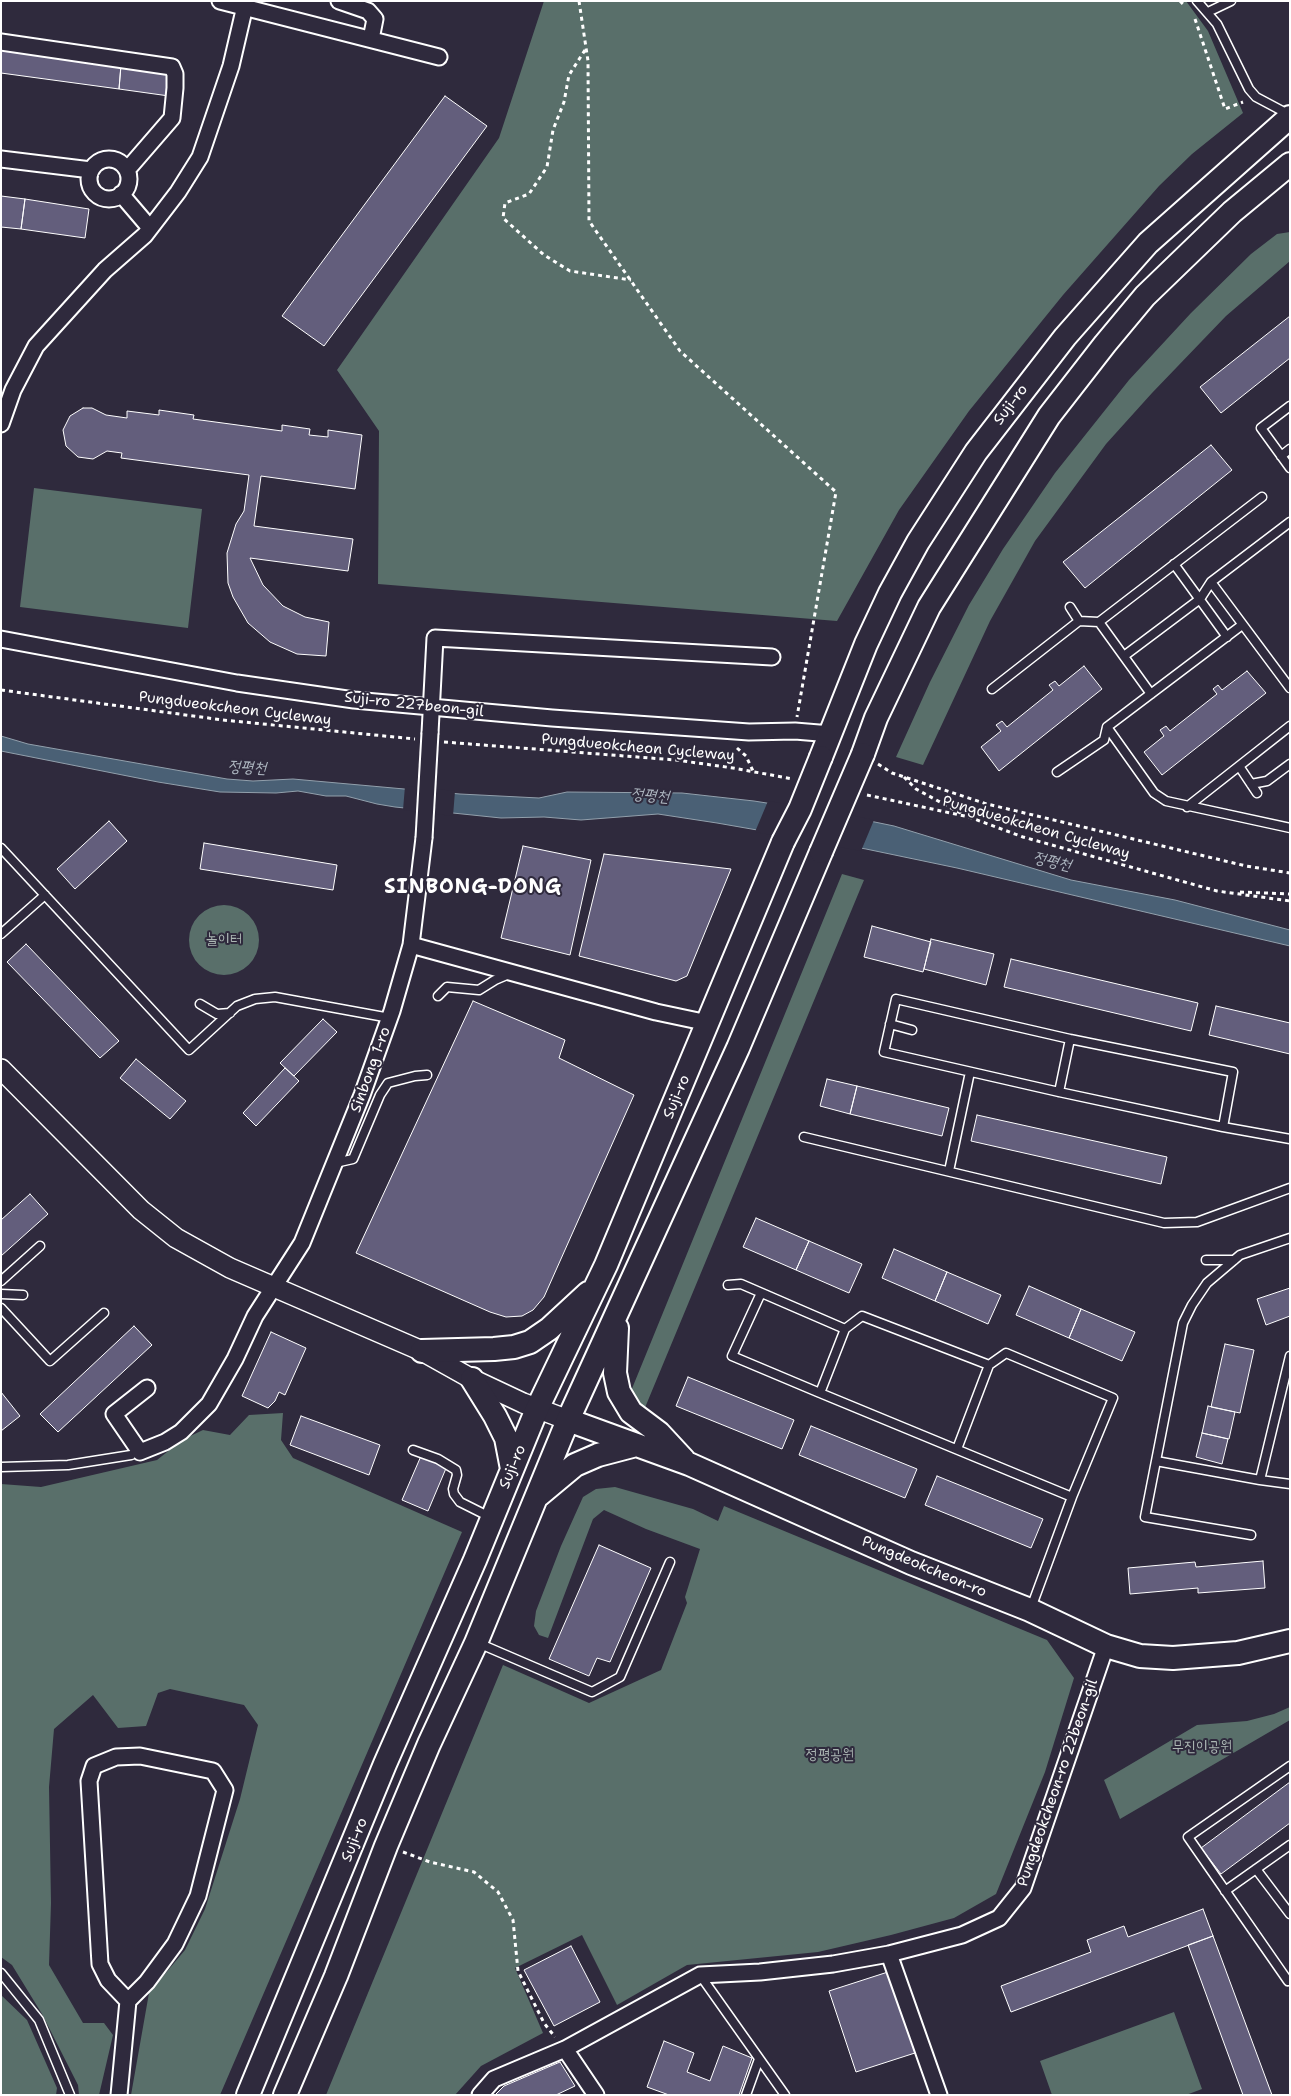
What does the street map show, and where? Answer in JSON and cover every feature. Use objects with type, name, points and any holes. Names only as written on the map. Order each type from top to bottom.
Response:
[{"type":"main road","name":"Suji-ro","points":[[248,2095],[537,1409],[596,1285],[783,842],[800,809],[866,644],[890,593],[918,542],[976,452],[1060,344],[1148,243],[1290,116]]},
{"type":"main road","points":[[862,754],[876,718],[928,607],[1049,416],[1145,296],[1232,212],[1290,164]]},
{"type":"main road","name":"Suji-ro","points":[[285,2095],[336,1976],[386,1846],[429,1744],[476,1643],[568,1420],[738,1048],[862,754]]},
{"type":"main road","points":[[422,1351],[494,1349],[514,1347],[530,1342],[549,1329],[596,1285]]},
{"type":"main road","points":[[618,1311],[615,1373],[619,1392],[631,1412],[659,1433],[688,1464]]},
{"type":"main road","points":[[472,1379],[506,1438],[512,1469]]},
{"type":"main road","name":"Pungdeokcheon-ro","points":[[568,1420],[688,1464],[911,1563],[1030,1610],[1106,1646],[1140,1656],[1173,1658],[1238,1653],[1290,1641]]},
{"type":"main road","points":[[536,1498],[575,1465],[598,1455],[636,1445]]},
{"type":"street","points":[[220,1],[439,57]]},
{"type":"street","points":[[339,1],[368,11],[375,19],[371,39]]},
{"type":"street","points":[[1,424],[13,390],[36,346],[105,270],[150,228],[178,192],[200,157],[231,66],[245,6]]},
{"type":"street","points":[[1,42],[172,67],[175,74],[172,118],[127,170]]},
{"type":"street","points":[[1,159],[91,170]]},
{"type":"street","points":[[106,159],[118,161],[127,170],[128,183],[122,194],[109,199],[96,194],[90,183],[91,170],[100,161],[106,159]]},
{"type":"street","points":[[122,194],[150,228]]},
{"type":"street","points":[[432,737],[435,638],[772,657]]},
{"type":"street","name":"Suji-ro 227beon-gil","points":[[1,639],[238,683],[354,700],[432,708],[749,732],[795,731],[831,734]]},
{"type":"street","name":"Sinbong 1-ro","points":[[147,1388],[114,1414],[140,1452],[165,1442],[181,1432],[209,1404],[235,1359],[256,1316],[302,1243],[335,1163],[390,1018],[411,945],[424,838],[432,737]]},
{"type":"street","points":[[411,945],[656,1012],[708,1023]]},
{"type":"street","points":[[1,1069],[124,1194],[158,1225],[197,1251],[275,1288],[422,1351],[472,1379],[537,1409],[568,1420]]},
{"type":"street","name":"Pungdeokcheon-ro 22beon-gil","points":[[480,2095],[494,2079],[564,2049],[700,1975],[760,1972],[833,1964],[889,1954],[962,1935],[999,1918],[1023,1888],[1106,1646]]},
{"type":"street","points":[[119,2095],[128,2001],[147,1982],[175,1944],[198,1896],[225,1790],[213,1771],[140,1756],[116,1758],[94,1766],[89,1781],[100,1964],[108,1980],[128,2001]]},
{"type":"street","points":[[889,1954],[939,2095]]},
{"type":"street","points":[[564,2049],[596,2095]]},
{"type":"lane","points":[[1197,1],[1217,24],[1249,89],[1256,97],[1290,116]]},
{"type":"lane","points":[[1208,12],[1231,1]]},
{"type":"lane","points":[[1290,406],[1261,428],[1290,468]]},
{"type":"lane","points":[[1281,456],[1290,449]]},
{"type":"lane","points":[[992,689],[1079,621],[1099,622],[1262,497]]},
{"type":"lane","points":[[1124,656],[1200,599],[1210,582],[1290,522]]},
{"type":"lane","points":[[1174,564],[1226,637]]},
{"type":"lane","points":[[1210,582],[1290,688]]},
{"type":"lane","points":[[1070,607],[1079,621]]},
{"type":"lane","points":[[1099,622],[1151,694]]},
{"type":"lane","points":[[1057,772],[1104,740],[1107,727],[1242,625]]},
{"type":"lane","points":[[1187,807],[1290,726]]},
{"type":"lane","points":[[1107,727],[1154,794],[1166,802],[1290,828]]},
{"type":"lane","points":[[1251,784],[1267,781],[1290,764]]},
{"type":"lane","points":[[1239,766],[1257,793]]},
{"type":"lane","points":[[1,848],[189,1050],[246,1001],[275,997],[390,1018]]},
{"type":"lane","points":[[1,934],[45,895]]},
{"type":"lane","points":[[438,996],[447,988],[479,990],[495,980],[514,973]]},
{"type":"lane","points":[[1223,1127],[1233,1072],[896,999],[884,1052],[1059,1092],[1223,1127],[1290,1139]]},
{"type":"lane","points":[[200,1004],[218,1014],[230,1013]]},
{"type":"lane","points":[[890,1024],[912,1030]]},
{"type":"lane","points":[[1059,1092],[1070,1038]]},
{"type":"lane","points":[[949,1172],[970,1072]]},
{"type":"lane","points":[[335,1163],[353,1159],[380,1095],[388,1083],[427,1075]]},
{"type":"lane","points":[[1219,1100],[1227,1101]]},
{"type":"lane","points":[[804,1137],[1152,1220],[1184,1224],[1197,1222],[1290,1188]]},
{"type":"lane","points":[[1251,1535],[1145,1517],[1183,1323],[1192,1305],[1207,1283],[1240,1255],[1290,1238]]},
{"type":"lane","points":[[1,1281],[40,1246]]},
{"type":"lane","points":[[1206,1260],[1234,1260]]},
{"type":"lane","points":[[728,1285],[741,1284],[845,1329]]},
{"type":"lane","points":[[761,1293],[732,1356],[1072,1497]]},
{"type":"lane","points":[[1,1294],[23,1295]]},
{"type":"lane","points":[[1,1308],[50,1361],[104,1312]]},
{"type":"lane","points":[[820,1393],[845,1329],[862,1316],[989,1365]]},
{"type":"lane","points":[[957,1449],[989,1365],[1006,1352],[1113,1398],[1072,1497],[1030,1610]]},
{"type":"lane","points":[[1260,1480],[1290,1356]]},
{"type":"lane","points":[[413,1450],[438,1459],[456,1470],[457,1475],[453,1489],[460,1502],[492,1518]]},
{"type":"lane","points":[[1,1467],[68,1465],[131,1455]]},
{"type":"lane","points":[[1156,1461],[1290,1484]]},
{"type":"lane","points":[[476,1643],[592,1692],[620,1677],[670,1562]]},
{"type":"lane","points":[[1290,1766],[1188,1837],[1288,1981],[1290,1980]]},
{"type":"lane","points":[[1225,1891],[1290,1845]]},
{"type":"lane","points":[[1256,1869],[1290,1914]]},
{"type":"lane","points":[[1,1973],[38,2020],[70,2095]]},
{"type":"lane","points":[[700,1975],[785,2095]]},
{"type":"lane","points":[[746,2095],[759,2058]]},
{"type":"path","points":[[579,1],[588,61],[589,220],[680,351],[836,492],[795,731]]},
{"type":"path","points":[[1180,1],[1190,11]]},
{"type":"path","points":[[1194,18],[1226,108],[1256,97]]},
{"type":"path","points":[[586,49],[569,75],[564,102],[553,130],[547,167],[529,194],[505,202],[503,218],[544,255],[570,271],[631,280]]},
{"type":"path","name":"Pungdueokcheon Cycleway","points":[[1,690],[223,720],[416,739]]},
{"type":"path","name":"Pungdueokcheon Cycleway","points":[[432,737],[676,760],[733,768],[795,780]]},
{"type":"path","points":[[862,754],[892,773],[987,804],[1246,866],[1290,873]]},
{"type":"path","points":[[904,776],[916,789],[969,817]]},
{"type":"path","name":"Pungdueokcheon Cycleway","points":[[861,794],[969,817],[1023,837],[1217,890],[1290,901]]},
{"type":"path","points":[[1217,890],[1290,894]]},
{"type":"path","points":[[386,1846],[430,1862],[474,1872],[498,1892],[513,1920],[518,1970],[544,2023],[564,2049]]},
{"type":"green space","points":[[544,1],[1186,1],[1208,31],[1243,113],[1192,154],[1159,186],[1063,295],[969,411],[899,510],[837,621],[378,584],[379,431],[337,370],[499,138]]},
{"type":"green space","points":[[1290,232],[1290,261],[1226,316],[1152,393],[1106,444],[1035,541],[990,621],[923,765],[896,757],[930,682],[969,605],[1003,549],[1055,473],[1129,380],[1191,313],[1251,254],[1277,234]]},
{"type":"green space","points":[[34,488],[202,509],[188,628],[20,607]]},
{"type":"green space","points":[[842,874],[864,880],[644,1410],[631,1391]]},
{"type":"green space","name":"놀이터","points":[[224,905],[243,911],[253,921],[259,940],[253,959],[243,969],[224,975],[205,969],[195,959],[189,940],[195,921],[205,911]]},
{"type":"green space","points":[[283,1413],[281,1440],[293,1458],[462,1532],[220,2095],[131,2095],[149,1993],[185,1950],[205,1909],[240,1799],[258,1725],[244,1705],[170,1689],[158,1693],[146,1726],[118,1728],[93,1695],[54,1729],[49,1787],[51,1903],[49,1965],[83,2023],[104,2023],[113,2035],[99,2095],[79,2095],[78,2085],[42,2014],[12,1965],[1,1957],[1,1484],[41,1487],[157,1460],[182,1440],[203,1430],[230,1435],[249,1415]]},
{"type":"green space","name":"정평공원","points":[[615,1487],[693,1509],[718,1521],[724,1506],[1047,1640],[1074,1678],[1045,1772],[996,1894],[954,1918],[818,1952],[687,1965],[617,2005],[582,1935],[515,1968],[543,2033],[481,2066],[455,2095],[326,2095],[503,1665],[589,1703],[661,1670],[687,1603],[685,1597],[700,1549],[646,1529],[604,1510],[593,1519],[548,1638],[539,1635],[534,1626],[536,1611],[561,1546],[583,1497],[596,1489]]},
{"type":"green space","name":"무진이공원","points":[[1290,1707],[1290,1720],[1120,1819],[1104,1780],[1197,1725],[1247,1721],[1274,1714]]},
{"type":"green space","points":[[1,1995],[27,2020],[57,2088],[56,2095],[1,2095]]},
{"type":"green space","points":[[1174,2012],[1202,2089],[1186,2095],[1052,2095],[1040,2061]]},
{"type":"water","name":"정평천","points":[[1,736],[28,744],[227,779],[253,781],[293,779],[460,794],[539,798],[567,792],[682,793],[754,801],[836,814],[894,826],[1071,880],[1175,900],[1290,930],[1290,946],[957,868],[866,849],[717,823],[658,814],[581,820],[544,817],[501,818],[395,807],[346,796],[326,796],[298,791],[276,793],[220,792],[158,782],[1,751]]},
{"type":"pier","points":[[405,786],[455,791],[453,816],[403,810]]},
{"type":"pier","points":[[768,801],[874,820],[861,851],[755,832]]},
{"type":"building","points":[[1,48],[121,65],[119,89],[1,73]]},
{"type":"building","points":[[121,65],[172,72],[169,96],[119,89]]},
{"type":"building","points":[[445,96],[487,126],[324,346],[282,316]]},
{"type":"building","points":[[1,196],[25,199],[21,229],[1,227]]},
{"type":"building","points":[[25,199],[89,209],[85,238],[21,229]]},
{"type":"building","points":[[1290,316],[1290,358],[1221,413],[1200,387]]},
{"type":"building","points":[[83,408],[92,408],[106,415],[127,418],[127,411],[159,415],[159,410],[194,415],[193,419],[282,431],[282,425],[310,429],[309,435],[328,437],[328,430],[362,435],[355,489],[261,476],[254,526],[353,539],[348,571],[250,558],[263,585],[283,606],[305,617],[329,622],[326,656],[297,654],[270,642],[248,623],[233,597],[228,583],[227,553],[236,524],[244,511],[249,475],[121,458],[122,453],[107,451],[93,459],[78,457],[66,446],[63,430],[70,416]]},
{"type":"building","points":[[1211,445],[1232,470],[1085,588],[1063,562]]},
{"type":"building","points":[[1084,666],[1102,689],[999,771],[981,747],[1001,731],[996,725],[1002,721],[1007,727],[1053,690],[1049,685],[1055,681],[1059,686]]},
{"type":"building","points":[[1247,671],[1266,693],[1162,775],[1144,752],[1164,736],[1160,730],[1166,726],[1170,731],[1217,694],[1213,689],[1218,685],[1222,690]]},
{"type":"building","points":[[109,821],[127,841],[75,889],[57,869]]},
{"type":"building","points":[[204,843],[337,865],[333,890],[200,869]]},
{"type":"building","points":[[523,846],[591,860],[570,955],[501,938]]},
{"type":"building","points":[[604,854],[731,869],[687,976],[676,981],[579,956]]},
{"type":"building","points":[[872,926],[931,942],[923,972],[864,957]]},
{"type":"building","points":[[931,939],[994,954],[986,985],[924,969]]},
{"type":"building","points":[[26,944],[119,1041],[100,1058],[7,962]]},
{"type":"building","points":[[1011,959],[1198,1003],[1191,1031],[1004,987]]},
{"type":"building","points":[[473,1001],[565,1040],[559,1058],[634,1095],[544,1297],[533,1310],[522,1316],[506,1317],[490,1312],[356,1253]]},
{"type":"building","points":[[1216,1006],[1290,1023],[1290,1054],[1209,1035]]},
{"type":"building","points":[[323,1019],[337,1032],[294,1076],[280,1063]]},
{"type":"building","points":[[136,1059],[186,1101],[170,1119],[120,1078]]},
{"type":"building","points":[[285,1068],[299,1081],[256,1126],[243,1113]]},
{"type":"building","points":[[827,1079],[857,1086],[850,1114],[820,1106]]},
{"type":"building","points":[[857,1086],[949,1108],[942,1136],[850,1114]]},
{"type":"building","points":[[977,1115],[1167,1157],[1161,1184],[971,1141]]},
{"type":"building","points":[[30,1194],[48,1214],[1,1256],[1,1220]]},
{"type":"building","points":[[756,1218],[809,1241],[796,1270],[743,1247]]},
{"type":"building","points":[[809,1241],[862,1264],[849,1293],[796,1270]]},
{"type":"building","points":[[894,1249],[947,1272],[935,1301],[882,1278]]},
{"type":"building","points":[[947,1272],[1001,1295],[988,1324],[935,1301]]},
{"type":"building","points":[[1029,1286],[1081,1309],[1069,1338],[1016,1315]]},
{"type":"building","points":[[1290,1288],[1290,1316],[1266,1325],[1257,1299]]},
{"type":"building","points":[[1081,1309],[1135,1332],[1122,1361],[1069,1338]]},
{"type":"building","points":[[134,1326],[152,1345],[58,1432],[40,1414]]},
{"type":"building","points":[[271,1332],[306,1348],[285,1395],[279,1392],[275,1401],[268,1408],[242,1396]]},
{"type":"building","points":[[1225,1344],[1254,1350],[1240,1413],[1211,1407]]},
{"type":"building","points":[[688,1377],[794,1420],[782,1449],[676,1406]]},
{"type":"building","points":[[1,1392],[20,1416],[1,1431]]},
{"type":"building","points":[[1208,1406],[1235,1412],[1229,1439],[1202,1433]]},
{"type":"building","points":[[301,1416],[380,1445],[369,1475],[290,1445]]},
{"type":"building","points":[[811,1426],[917,1469],[905,1498],[799,1455]]},
{"type":"building","points":[[1202,1433],[1228,1439],[1222,1464],[1196,1457]]},
{"type":"building","points":[[421,1456],[447,1466],[428,1511],[402,1500]]},
{"type":"building","points":[[937,1476],[1043,1519],[1031,1548],[925,1505]]},
{"type":"building","points":[[599,1545],[651,1568],[610,1662],[597,1658],[589,1676],[549,1659]]},
{"type":"building","points":[[1263,1561],[1265,1588],[1198,1593],[1198,1588],[1130,1594],[1128,1568],[1195,1562],[1196,1567]]},
{"type":"building","points":[[1290,1782],[1290,1823],[1221,1874],[1201,1848]]},
{"type":"building","points":[[1203,1909],[1213,1936],[1011,2012],[1001,1986],[1091,1952],[1087,1940],[1124,1926],[1128,1937]]},
{"type":"building","points":[[1213,1936],[1272,2095],[1243,2095],[1188,1945]]},
{"type":"building","points":[[571,1946],[600,2002],[554,2026],[524,1970]]},
{"type":"building","points":[[891,1971],[918,2052],[856,2072],[829,1991]]},
{"type":"building","points":[[664,2041],[694,2053],[687,2072],[710,2081],[723,2046],[752,2058],[739,2095],[669,2095],[647,2087]]},
{"type":"building","points":[[560,2062],[575,2086],[556,2095],[495,2095],[504,2086]]},
{"type":"district","name":"SINBONG-DONG","points":[[473,888]]}]
